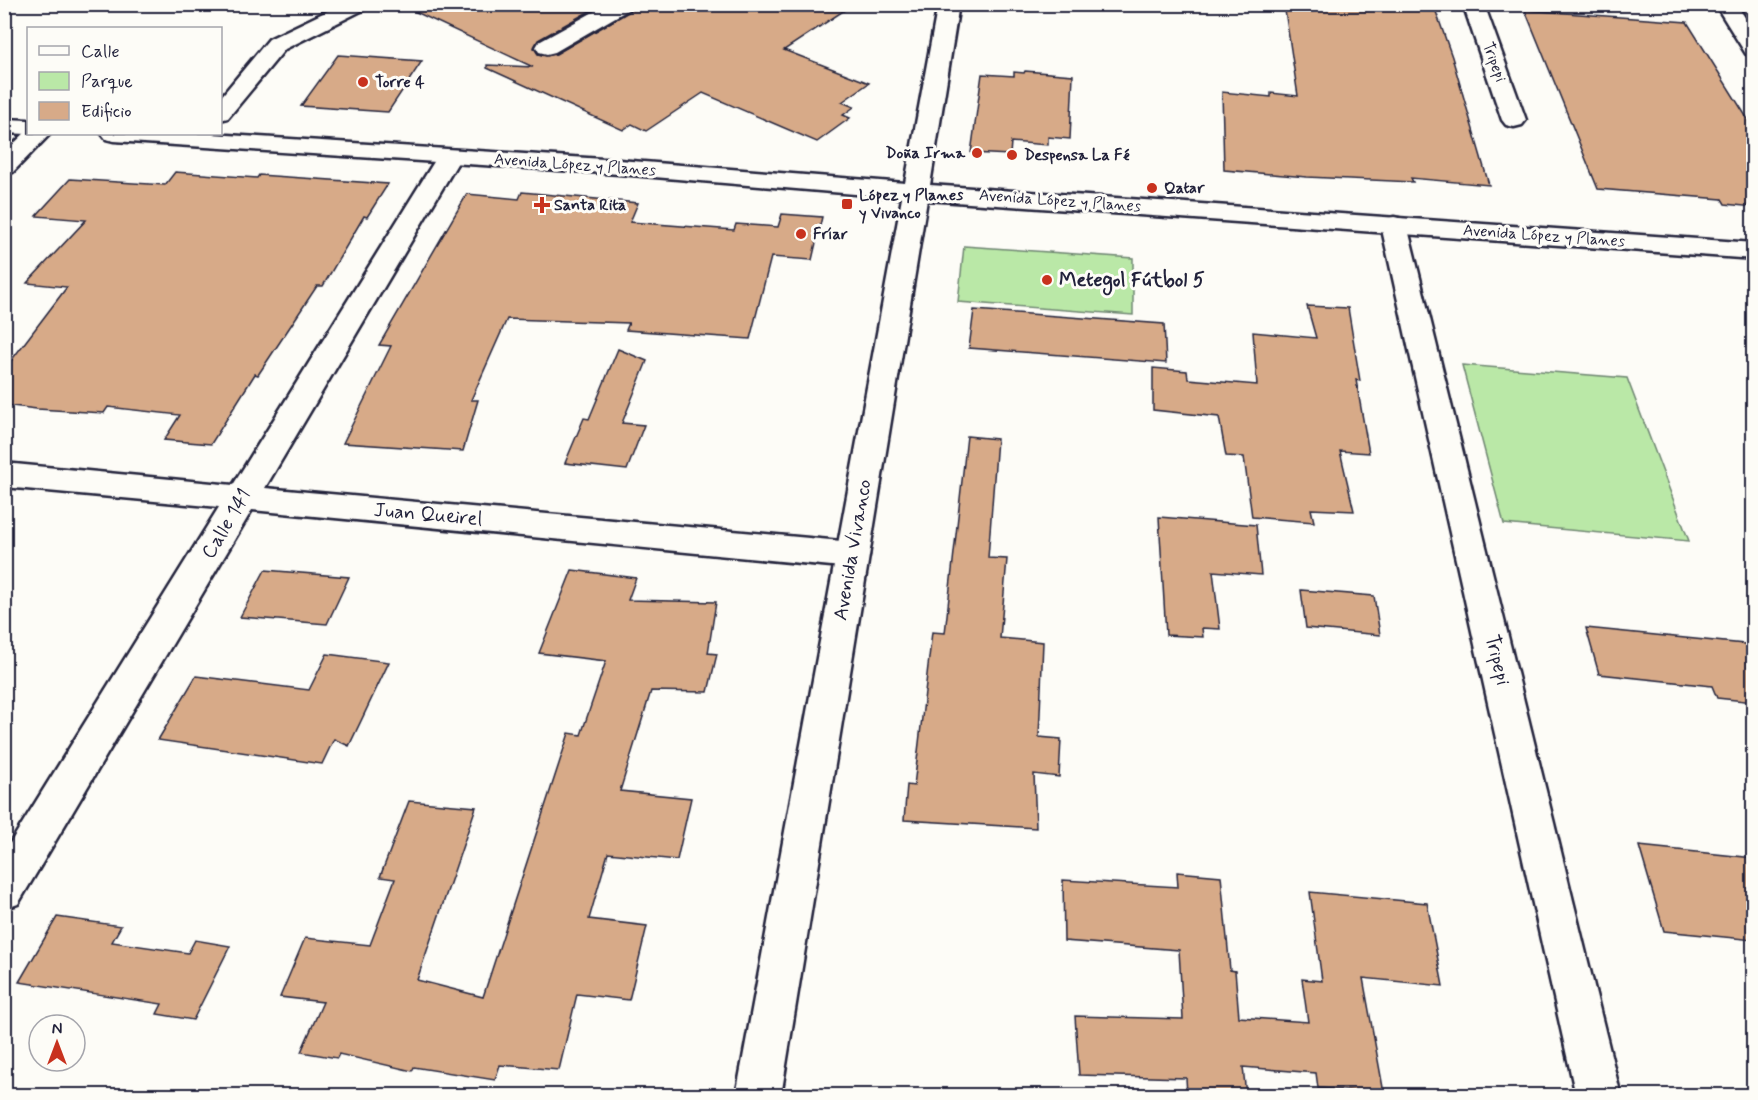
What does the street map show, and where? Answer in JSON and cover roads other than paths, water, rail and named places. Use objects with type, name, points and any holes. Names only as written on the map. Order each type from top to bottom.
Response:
[{"type":"street","points":[[222,111],[277,44],[360,4]]},
{"type":"street","points":[[547,47],[624,4]]},
{"type":"street","name":"Avenida Vivanco","points":[[758,1095],[949,4]]},
{"type":"street","name":"Tripepi","points":[[1473,4],[1514,120]]},
{"type":"street","points":[[1725,4],[1754,49]]},
{"type":"street","points":[[1743,4],[1754,5]]},
{"type":"street","points":[[4,126],[27,127]]},
{"type":"street","points":[[4,167],[37,135]]},
{"type":"street","name":"Avenida López y Planes","points":[[143,135],[201,137],[449,158],[619,167],[916,191],[1754,251]]},
{"type":"street","name":"Calle 141","points":[[4,890],[449,158]]},
{"type":"street","name":"Tripepi","points":[[1394,225],[1599,1095]]},
{"type":"street","name":"Juan Queirel","points":[[4,475],[852,555]]},
{"type":"place","name":"Torre 4","points":[[363,82]]},
{"type":"place","name":"Doña Irma","points":[[977,153]]},
{"type":"place","name":"Despensa La Fé","points":[[1012,155]]},
{"type":"place","name":"Qatar","points":[[1152,188]]},
{"type":"place","name":"López y Planes y Vivanco","points":[[847,204]]},
{"type":"place","name":"Santa Rita","points":[[542,205]]},
{"type":"place","name":"Fríar","points":[[801,234]]},
{"type":"place","name":"Metegol Fútbol 5","points":[[1047,280]]}]
